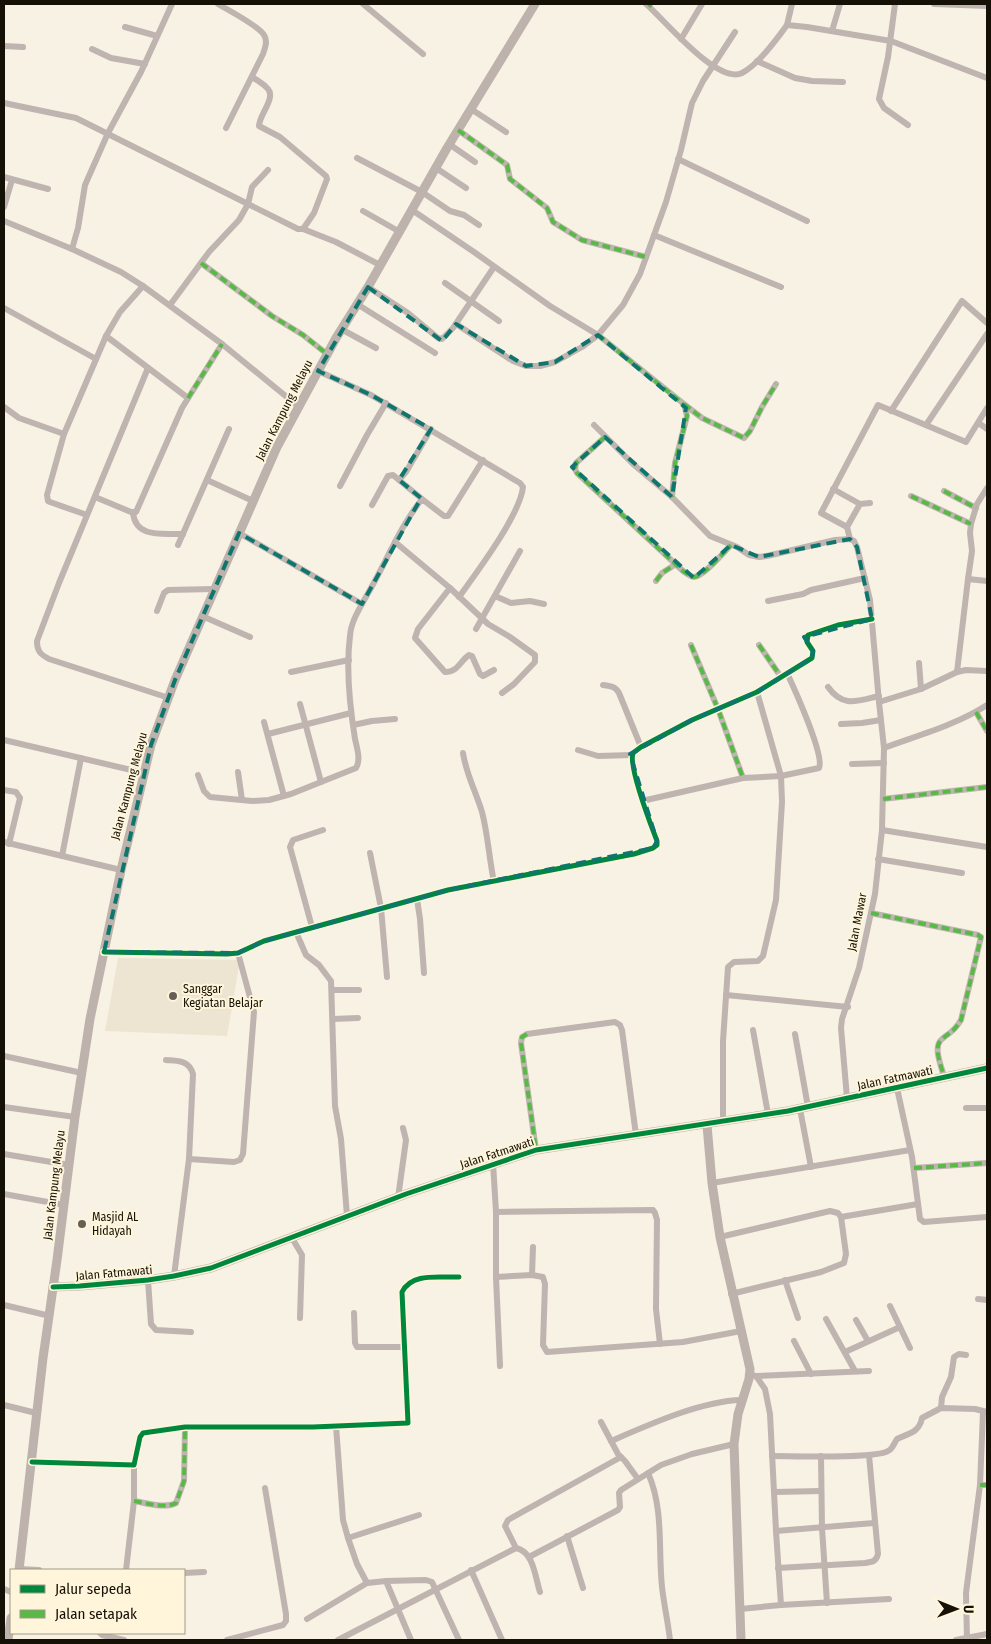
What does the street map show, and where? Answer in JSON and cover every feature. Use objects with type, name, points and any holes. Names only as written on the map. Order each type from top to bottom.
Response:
[{"type":"main road","name":"Jalan Kampung Melayu","points":[[19,1569],[36,1413],[75,1117],[90,1019],[121,870],[151,745],[202,616],[277,447],[341,329],[368,288],[449,144],[535,4]]},
{"type":"main road","name":"Jalan Fatmawati","points":[[53,1287],[148,1280],[211,1268],[347,1216],[493,1163],[536,1150],[707,1125],[804,1108],[987,1068]]},
{"type":"main road","points":[[707,1125],[712,1183],[720,1237],[731,1294],[753,1375],[741,1400],[734,1444],[741,1640]]},
{"type":"main road","points":[[6,1638],[10,1622]]},
{"type":"street","points":[[72,249],[80,222],[85,184],[108,133],[145,64],[172,4]]},
{"type":"street","points":[[218,4],[259,29],[265,36],[266,44],[252,77],[226,128]]},
{"type":"street","points":[[363,4],[424,54]]},
{"type":"street","points":[[681,38],[702,4]]},
{"type":"street","points":[[649,5],[681,38],[712,65],[722,72],[732,75],[742,73],[757,61],[787,25],[792,4]]},
{"type":"street","points":[[832,31],[840,4]]},
{"type":"street","points":[[895,4],[879,99],[884,108],[908,125]]},
{"type":"street","points":[[934,4],[987,6]]},
{"type":"street","points":[[787,25],[807,26],[890,41],[987,78]]},
{"type":"street","points":[[125,27],[157,36]]},
{"type":"street","points":[[456,324],[513,361],[526,366],[540,366],[554,362],[582,347],[598,335],[622,305],[640,274],[678,160],[692,103],[712,65],[735,32]]},
{"type":"street","points":[[4,46],[24,47]]},
{"type":"street","points":[[92,49],[111,58],[145,64]]},
{"type":"street","points":[[757,61],[795,78],[812,81],[843,82]]},
{"type":"street","points":[[252,77],[269,89],[271,94],[260,119],[259,126],[280,137],[326,176],[327,179],[314,213],[303,229]]},
{"type":"street","points":[[4,103],[68,115],[108,133],[298,230],[303,229],[336,242],[380,265]]},
{"type":"street","points":[[471,109],[506,132]]},
{"type":"street","points":[[458,130],[507,165],[510,179],[547,208],[553,222],[582,240],[646,257]]},
{"type":"street","points":[[449,144],[475,162]]},
{"type":"street","points":[[357,158],[422,192],[450,211],[464,215],[479,225]]},
{"type":"street","points":[[678,160],[807,221]]},
{"type":"street","points":[[436,168],[466,188]]},
{"type":"street","points":[[170,305],[201,263],[239,220],[248,204],[252,188],[268,170]]},
{"type":"street","points":[[4,177],[48,189]]},
{"type":"street","points":[[4,207],[12,180]]},
{"type":"street","points":[[412,210],[550,306],[598,335],[696,413],[744,438],[750,431],[776,384]]},
{"type":"street","points":[[363,211],[400,232]]},
{"type":"street","points":[[4,221],[72,249],[121,272],[170,305],[222,344],[299,406]]},
{"type":"street","points":[[654,235],[780,287]]},
{"type":"street","points":[[201,263],[327,354]]},
{"type":"street","points":[[368,288],[408,313],[438,338],[444,338],[472,302],[494,267]]},
{"type":"street","points":[[444,283],[500,321]]},
{"type":"street","points":[[87,515],[50,502],[47,498],[64,434],[106,336],[120,312],[143,286]]},
{"type":"street","points":[[891,410],[962,301],[987,323]]},
{"type":"street","points":[[357,304],[434,353]]},
{"type":"street","points":[[4,308],[96,359]]},
{"type":"street","points":[[341,329],[376,348]]},
{"type":"street","points":[[926,425],[987,334]]},
{"type":"street","points":[[106,336],[188,398]]},
{"type":"street","points":[[133,513],[136,512],[182,408],[222,344]]},
{"type":"street","points":[[148,368],[37,641],[37,649],[48,659],[168,698]]},
{"type":"street","points":[[318,371],[372,395],[483,460],[520,483],[523,487],[519,504],[509,523],[459,597]]},
{"type":"street","points":[[340,486],[366,435],[386,403]]},
{"type":"street","points":[[672,497],[675,463],[687,416],[684,404]]},
{"type":"street","points":[[860,504],[847,527],[821,513],[878,405],[966,442],[987,408]]},
{"type":"street","points":[[4,407],[19,418],[64,434]]},
{"type":"street","points":[[687,416],[696,413]]},
{"type":"street","points":[[980,424],[987,429]]},
{"type":"street","points":[[594,425],[633,464],[672,497],[710,536],[749,555],[759,557],[785,553],[835,540],[850,539]]},
{"type":"street","points":[[178,545],[229,428]]},
{"type":"street","points":[[399,480],[406,472],[431,429]]},
{"type":"street","points":[[605,437],[576,463],[575,469],[577,473],[684,571],[694,577],[705,571],[731,545]]},
{"type":"street","points":[[372,505],[388,476],[393,475],[444,516],[448,516],[483,460]]},
{"type":"street","points":[[207,480],[253,501]]},
{"type":"street","points":[[957,672],[972,551],[971,524],[976,508],[987,488]]},
{"type":"street","points":[[833,489],[860,504],[870,503]]},
{"type":"street","points":[[944,491],[976,508]]},
{"type":"street","points":[[911,496],[971,524]]},
{"type":"street","points":[[95,497],[133,513]]},
{"type":"street","points":[[198,775],[206,794],[220,798],[260,802],[284,796],[356,768],[359,764],[351,713],[350,636],[362,604],[411,512],[422,498]]},
{"type":"street","points":[[133,513],[136,524],[144,531],[183,534]]},
{"type":"street","name":"Jalan Mawar","points":[[847,527],[850,539],[854,541],[857,547],[865,578],[872,619],[884,748],[882,830],[871,913],[859,968],[848,1006],[842,1019],[841,1028],[847,1098]]},
{"type":"street","points":[[240,533],[362,604]]},
{"type":"street","points":[[395,542],[494,628],[510,636],[536,658],[536,662],[502,692]]},
{"type":"street","points":[[476,629],[520,551]]},
{"type":"street","points":[[656,581],[676,564]]},
{"type":"street","points":[[768,601],[865,578]]},
{"type":"street","points":[[968,579],[987,582]]},
{"type":"street","points":[[450,588],[418,629],[415,638],[445,672],[452,672],[469,655],[472,656],[480,674],[483,676],[494,670]]},
{"type":"street","points":[[157,611],[164,593],[168,590],[214,590]]},
{"type":"street","points":[[495,596],[511,603],[530,601],[544,604]]},
{"type":"street","points":[[202,616],[250,637]]},
{"type":"street","points":[[578,750],[598,756],[632,755],[640,747],[718,708],[757,692],[812,658],[813,652],[808,642],[808,635],[872,619]]},
{"type":"street","points":[[691,644],[718,708],[743,778]]},
{"type":"street","points":[[759,645],[781,677]]},
{"type":"street","points":[[291,672],[349,660]]},
{"type":"street","points":[[919,663],[921,689]]},
{"type":"street","points":[[828,687],[840,700],[847,702],[879,699],[921,689],[957,672],[966,670],[987,671]]},
{"type":"street","points":[[642,801],[743,778],[781,776],[816,769],[821,764],[800,700],[788,673]]},
{"type":"street","points":[[603,685],[616,688],[619,693],[640,747]]},
{"type":"street","points":[[723,1122],[723,1041],[729,965],[737,962],[758,961],[763,958],[776,900],[782,802],[781,776],[757,692]]},
{"type":"street","points":[[300,704],[321,782]]},
{"type":"street","points":[[884,748],[956,722],[987,705]]},
{"type":"street","points":[[976,712],[987,731]]},
{"type":"street","points":[[268,734],[351,713]]},
{"type":"street","points":[[353,725],[395,719]]},
{"type":"street","points":[[840,724],[848,725],[881,720]]},
{"type":"street","points":[[264,722],[284,796]]},
{"type":"street","points":[[4,740],[144,773]]},
{"type":"street","points":[[463,753],[486,831],[494,882]]},
{"type":"street","points":[[104,952],[238,953],[264,941],[448,890],[634,854],[653,848],[657,845],[657,841],[642,801],[632,755]]},
{"type":"street","points":[[62,856],[81,758]]},
{"type":"street","points":[[852,764],[884,763]]},
{"type":"street","points":[[238,772],[242,800]]},
{"type":"street","points":[[882,799],[987,786]]},
{"type":"street","points":[[4,790],[16,792],[20,798],[6,843],[121,870]]},
{"type":"street","points":[[312,927],[290,847],[293,840],[323,830]]},
{"type":"street","points":[[882,830],[987,847]]},
{"type":"street","points":[[370,852],[381,908],[386,977]]},
{"type":"street","points":[[878,859],[962,874]]},
{"type":"street","points":[[416,899],[420,919],[424,973]]},
{"type":"street","points":[[871,913],[978,934],[981,937],[961,1020],[956,1029],[950,1035],[940,1040],[938,1045],[944,1077]]},
{"type":"street","points":[[296,932],[306,955],[324,971],[331,981],[335,1106],[341,1139],[347,1216]]},
{"type":"street","points":[[189,1159],[234,1162],[240,1160],[243,1154],[254,1012],[238,953]]},
{"type":"street","points":[[332,990],[359,990]]},
{"type":"street","points":[[726,994],[848,1006]]},
{"type":"street","points":[[333,1019],[358,1018]]},
{"type":"street","points":[[536,1150],[521,1043],[522,1037],[527,1034],[615,1022],[620,1025],[636,1135]]},
{"type":"street","points":[[753,1030],[768,1114]]},
{"type":"street","points":[[795,1034],[811,1167]]},
{"type":"street","points":[[4,1056],[82,1073]]},
{"type":"street","points":[[166,1060],[187,1064],[193,1074],[189,1159],[174,1276]]},
{"type":"street","points":[[897,1088],[914,1168],[920,1219],[924,1222],[987,1217]]},
{"type":"street","points":[[4,1107],[75,1117]]},
{"type":"street","points":[[966,1108],[987,1108]]},
{"type":"street","points":[[398,1198],[406,1140],[403,1128]]},
{"type":"street","points":[[712,1183],[910,1150]]},
{"type":"street","points":[[4,1154],[69,1164]]},
{"type":"street","points":[[493,1163],[500,1366]]},
{"type":"street","points":[[914,1168],[987,1164]]},
{"type":"street","points":[[4,1194],[64,1205]]},
{"type":"street","points":[[841,1217],[918,1204]]},
{"type":"street","points":[[496,1212],[653,1210],[656,1220],[656,1310],[660,1344]]},
{"type":"street","points":[[720,1237],[830,1211],[838,1213],[841,1217],[846,1254],[844,1263],[821,1272],[731,1294]]},
{"type":"street","points":[[292,1238],[302,1256],[300,1318]]},
{"type":"street","points":[[532,1275],[533,1247]]},
{"type":"street","points":[[496,1277],[532,1275],[540,1276],[544,1280],[543,1344],[547,1352],[568,1352],[683,1342],[741,1331]]},
{"type":"street","points":[[126,1569],[134,1501],[134,1465],[140,1437],[143,1432],[185,1427],[336,1426],[408,1423],[402,1292],[412,1280],[419,1278],[458,1277]]},
{"type":"street","points":[[148,1280],[151,1324],[156,1330],[191,1332]]},
{"type":"street","points":[[785,1280],[798,1318]]},
{"type":"street","points":[[978,1298],[987,1300]]},
{"type":"street","points":[[4,1305],[50,1316]]},
{"type":"street","points":[[890,1306],[910,1348]]},
{"type":"street","points":[[354,1313],[355,1342],[357,1347],[405,1347]]},
{"type":"street","points":[[826,1319],[855,1372]]},
{"type":"street","points":[[856,1320],[868,1341]]},
{"type":"street","points":[[844,1352],[900,1327]]},
{"type":"street","points":[[794,1340],[811,1374]]},
{"type":"street","points":[[941,1408],[942,1397],[951,1377],[954,1357],[959,1354],[966,1355]]},
{"type":"street","points":[[753,1375],[869,1371]]},
{"type":"street","points":[[753,1375],[765,1389],[770,1414],[781,1605]]},
{"type":"street","points":[[611,1441],[703,1407],[741,1400]]},
{"type":"street","points":[[4,1405],[36,1413]]},
{"type":"street","points":[[772,1456],[869,1455],[890,1450],[897,1439],[918,1429],[922,1418],[941,1408],[975,1409],[985,1412],[980,1485],[966,1593],[967,1639]]},
{"type":"street","points":[[601,1422],[621,1457],[638,1479]]},
{"type":"street","points":[[336,1426],[343,1520],[357,1564],[368,1583]]},
{"type":"street","points":[[134,1501],[165,1505],[174,1505],[176,1503],[184,1481],[185,1427]]},
{"type":"street","points":[[529,1557],[618,1510],[620,1507],[619,1494],[621,1490],[661,1465],[692,1454],[734,1444]]},
{"type":"street","points":[[778,1568],[874,1561],[878,1554],[869,1455]]},
{"type":"street","points":[[821,1456],[820,1491],[823,1566],[827,1604]]},
{"type":"street","points":[[516,1548],[505,1526],[508,1520],[621,1457]]},
{"type":"street","points":[[32,1462],[134,1465]]},
{"type":"street","points":[[648,1473],[656,1496],[659,1518],[662,1586],[670,1640]]},
{"type":"street","points":[[980,1485],[987,1485]]},
{"type":"street","points":[[227,1640],[283,1625],[286,1621],[265,1488]]},
{"type":"street","points":[[775,1492],[820,1491]]},
{"type":"street","points":[[348,1538],[419,1516]]},
{"type":"street","points":[[776,1531],[874,1523]]},
{"type":"street","points":[[567,1536],[583,1588]]},
{"type":"street","points":[[338,1640],[516,1548],[522,1549],[529,1557],[540,1592]]},
{"type":"street","points":[[471,1570],[502,1640]]},
{"type":"street","points":[[185,1573],[204,1572]]},
{"type":"street","points":[[306,1618],[368,1583],[429,1580],[432,1582],[459,1640]]},
{"type":"street","points":[[386,1581],[411,1640]]},
{"type":"street","points":[[740,1609],[781,1605],[889,1600]]},
{"type":"street","points":[[101,1634],[124,1640]]},
{"type":"street","points":[[956,1640],[987,1634]]},
{"type":"highlighted area","points":[[368,287],[442,341],[456,324],[526,366],[555,362],[598,335],[686,408],[672,497],[605,437],[572,467],[694,578],[731,545],[759,557],[850,539],[857,547],[872,619],[804,637],[813,651],[812,658],[757,692],[692,720],[630,754],[657,841],[653,848],[448,890],[264,941],[238,953],[104,952],[151,745],[175,680],[239,533],[362,604],[421,498],[399,480],[431,429],[371,395],[318,371]]},
{"type":"shaded area","name":"Sanggar Kegiatan Belajar","points":[[118,958],[240,960],[227,1036],[105,1031]]},
{"type":"marked path","points":[[458,130],[507,165],[510,179],[547,208],[553,222],[582,240],[646,257]]},
{"type":"marked path","points":[[201,263],[327,354]]},
{"type":"marked path","points":[[598,335],[686,408],[687,416],[675,463],[672,497]]},
{"type":"marked path","points":[[188,398],[222,344]]},
{"type":"marked path","points":[[684,404],[702,418],[744,438],[750,431],[776,384]]},
{"type":"marked path","points":[[605,437],[576,463],[575,469],[577,473],[683,571],[693,577],[698,576],[731,545]]},
{"type":"marked path","points":[[944,491],[976,508]]},
{"type":"marked path","points":[[911,496],[971,524]]},
{"type":"marked path","points":[[656,581],[662,573],[676,564]]},
{"type":"marked path","points":[[691,645],[718,709],[743,778]]},
{"type":"marked path","points":[[759,645],[781,677]]},
{"type":"marked path","points":[[976,712],[987,731]]},
{"type":"marked path","points":[[883,799],[987,787]]},
{"type":"marked path","points":[[871,913],[981,937],[961,1020],[954,1030],[939,1043],[938,1052],[944,1077]]},
{"type":"marked path","points":[[527,1034],[522,1037],[521,1043],[536,1150]]},
{"type":"marked path","points":[[914,1168],[987,1163]]},
{"type":"marked path","points":[[134,1501],[161,1506],[176,1503],[184,1481],[185,1427]]},
{"type":"marked path","points":[[980,1485],[987,1485]]},
{"type":"cycle path","points":[[104,952],[238,953],[264,941],[448,890],[634,854],[653,848],[657,845],[657,841],[637,783],[632,760],[633,753],[692,720],[757,692],[812,658],[813,651],[807,642],[808,635],[838,625],[872,619]]},
{"type":"cycle path","points":[[53,1287],[148,1280],[211,1268],[406,1194],[536,1150],[788,1111],[987,1068]]},
{"type":"cycle path","points":[[32,1462],[134,1465],[140,1437],[143,1433],[185,1427],[313,1427],[408,1423],[402,1292],[412,1281],[419,1279],[427,1277],[459,1277]]},
{"type":"place","name":"Sanggar Kegiatan Belajar","points":[[173,996]]},
{"type":"place","name":"Masjid AL Hidayah","points":[[82,1224]]}]
